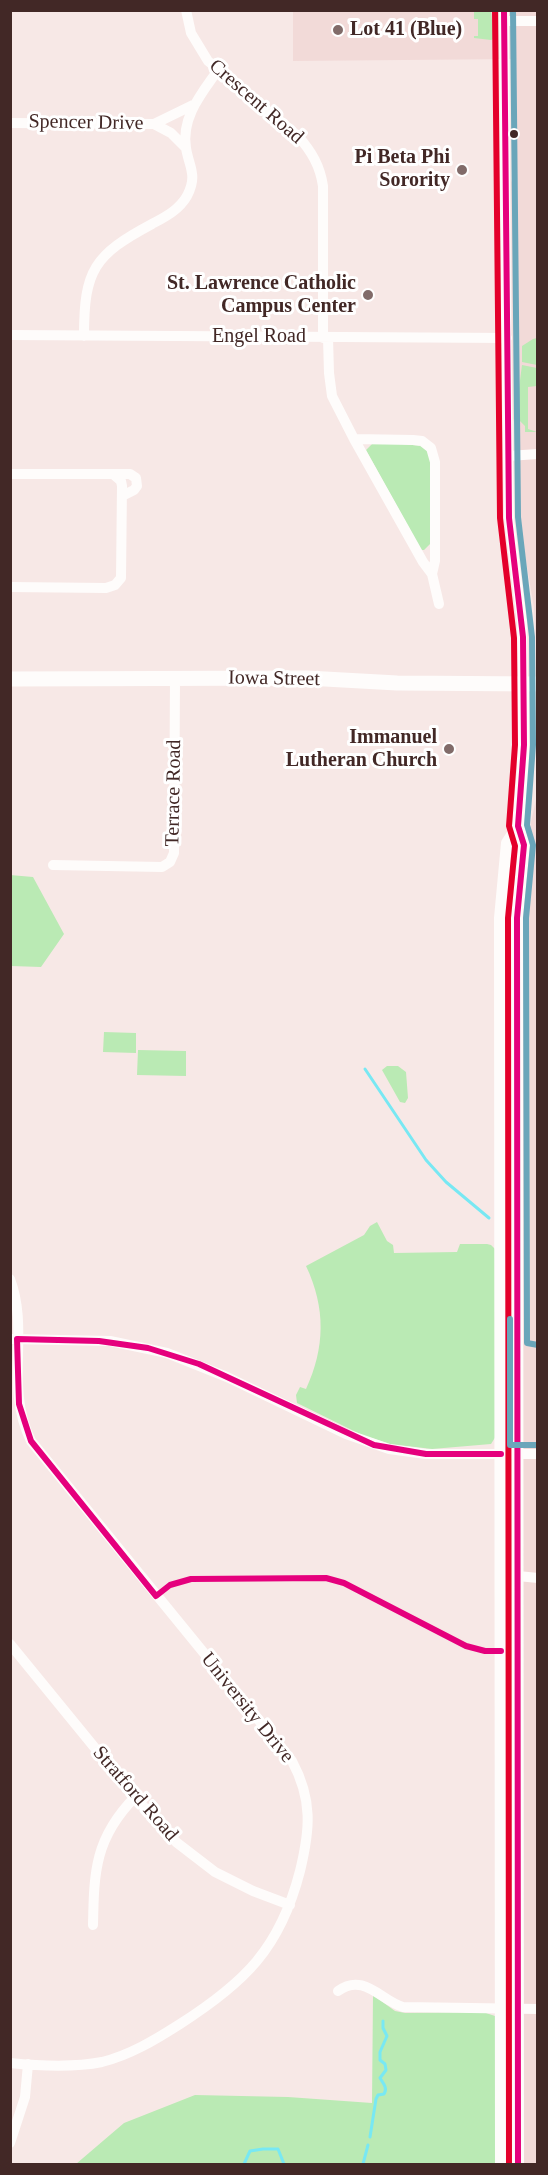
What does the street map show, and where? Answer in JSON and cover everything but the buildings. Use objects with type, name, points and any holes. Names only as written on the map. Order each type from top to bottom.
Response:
[{"type":"highway","name":"Iowa Street","points":[[10,679],[307,678],[397,683],[530,684]]},
{"type":"main road","points":[[518,2164],[517,918],[524,845],[519,826],[530,684]]},
{"type":"main road","points":[[501,2164],[500,918],[507,843],[519,826]]},
{"type":"street","name":"Crescent Road","points":[[186,10],[196,42],[208,61],[298,136],[310,149],[317,163],[323,186],[325,338],[332,396],[418,555],[432,574]]},
{"type":"street","points":[[530,684],[509,518],[504,16],[537,21]]},
{"type":"street","points":[[84,336],[85,301],[93,274],[100,261],[116,244],[177,209],[187,196],[192,169],[186,148],[186,134],[193,105],[218,70]]},
{"type":"street","name":"Spencer Drive","points":[[10,123],[154,124],[193,105]]},
{"type":"street","points":[[154,124],[171,133],[186,148]]},
{"type":"street","name":"Engel Road","points":[[10,335],[507,338]]},
{"type":"street","points":[[354,440],[414,440],[428,444],[431,448],[435,462],[435,561],[432,574],[440,604]]},
{"type":"street","points":[[508,456],[537,454]]},
{"type":"street","points":[[10,474],[130,474],[136,478],[136,486],[134,490],[122,496]]},
{"type":"street","points":[[10,587],[106,588],[118,583],[121,578],[122,496],[121,481],[113,474]]},
{"type":"street","points":[[418,555],[431,551],[434,545]]},
{"type":"street","name":"Terrace Road","points":[[53,865],[162,867],[170,862],[174,853],[175,678]]},
{"type":"street","name":"University Drive","points":[[10,1279],[17,1310],[14,1339],[20,1414],[35,1448],[292,1761],[301,1779],[307,1803],[308,1830],[290,1905],[271,1943],[235,1986],[219,1999],[157,2038],[130,2052],[101,2062],[74,2065],[10,2062]]},
{"type":"street","points":[[14,1339],[99,1341],[148,1348],[199,1364],[374,1445],[426,1454],[537,1454]]},
{"type":"street","points":[[518,1576],[537,1578]]},
{"type":"street","name":"Stratford Road","points":[[10,1644],[135,1797],[176,1842],[215,1872],[253,1891],[290,1905]]},
{"type":"street","points":[[93,1925],[98,1860],[110,1830],[135,1797]]},
{"type":"street","points":[[338,1991],[348,1986],[367,1986],[390,2002],[404,2007],[537,2009]]},
{"type":"street","points":[[10,2144],[25,2097],[28,2064]]},
{"type":"shaded area","points":[[293,11],[537,11],[537,663],[534,608],[520,525],[518,437],[513,418],[511,183],[515,167],[516,130],[511,111],[515,59],[293,61]]},
{"type":"shaded area","points":[[537,795],[538,2164],[524,2164],[522,917],[531,822]]},
{"type":"green space","points":[[474,11],[491,11],[494,39],[474,38],[478,36],[478,19],[474,19]]},
{"type":"green space","points":[[537,338],[537,365],[522,362],[522,346]]},
{"type":"green space","points":[[522,365],[537,368],[537,386],[528,387],[528,429],[537,432],[525,432],[525,426],[519,420]]},
{"type":"green space","points":[[372,444],[423,446],[431,456],[431,543],[424,550],[421,550],[366,450]]},
{"type":"green space","points":[[10,875],[33,877],[64,934],[41,967],[11,966]]},
{"type":"green space","points":[[104,1032],[136,1033],[136,1053],[103,1052]]},
{"type":"green space","points":[[138,1050],[186,1051],[186,1076],[137,1075]]},
{"type":"green space","points":[[387,1066],[398,1066],[406,1072],[408,1098],[405,1103],[400,1102],[382,1070]]},
{"type":"green space","points":[[377,1222],[387,1241],[393,1245],[394,1253],[457,1252],[460,1244],[487,1244],[495,1249],[496,1436],[491,1444],[432,1449],[390,1444],[362,1435],[297,1403],[296,1395],[300,1387],[306,1389],[312,1374],[320,1343],[321,1328],[317,1297],[306,1266],[364,1235],[370,1226]]},
{"type":"green space","points":[[373,1995],[395,2011],[405,2013],[483,2012],[495,2016],[496,2163],[76,2164],[124,2123],[195,2095],[288,2097],[372,2103]]},
{"type":"waterway","points":[[365,1069],[426,1160],[446,1182],[489,1218]]},
{"type":"waterway","points":[[370,2137],[376,2099],[378,2095],[384,2094],[385,2090],[380,2078],[386,2070],[385,2064],[380,2060],[380,2052],[387,2036],[383,2028],[383,2021]]},
{"type":"waterway","points":[[363,2164],[368,2145]]},
{"type":"waterway","points":[[244,2164],[250,2151],[263,2149],[278,2149],[284,2164]]},
{"type":"transit line","points":[[495,10],[500,518],[514,638],[515,745],[509,826],[515,846],[508,918],[509,2164]]},
{"type":"transit line","points":[[504,10],[509,518],[523,637],[524,745],[518,826],[524,845],[517,918],[518,2164]]},
{"type":"transit line","points":[[513,10],[518,517],[532,637],[533,745],[527,825],[533,845],[526,918],[527,1343],[538,1345]]},
{"type":"transit line","points":[[510,1319],[510,1445],[538,1445]]},
{"type":"transit line","points":[[501,1454],[426,1454],[374,1445],[199,1364],[148,1348],[99,1341],[17,1339],[19,1404],[31,1441],[156,1596],[170,1585],[191,1579],[326,1578],[344,1583],[466,1646],[485,1651],[501,1651]]},
{"type":"place","name":"Lot 41 (Blue)","points":[[338,30]]},
{"type":"place","name":"Pi Beta Phi Sorority","points":[[462,170]]},
{"type":"place","name":"St. Lawrence Catholic Campus Center","points":[[368,295]]},
{"type":"place","name":"Immanuel Lutheran Church","points":[[449,749]]}]
